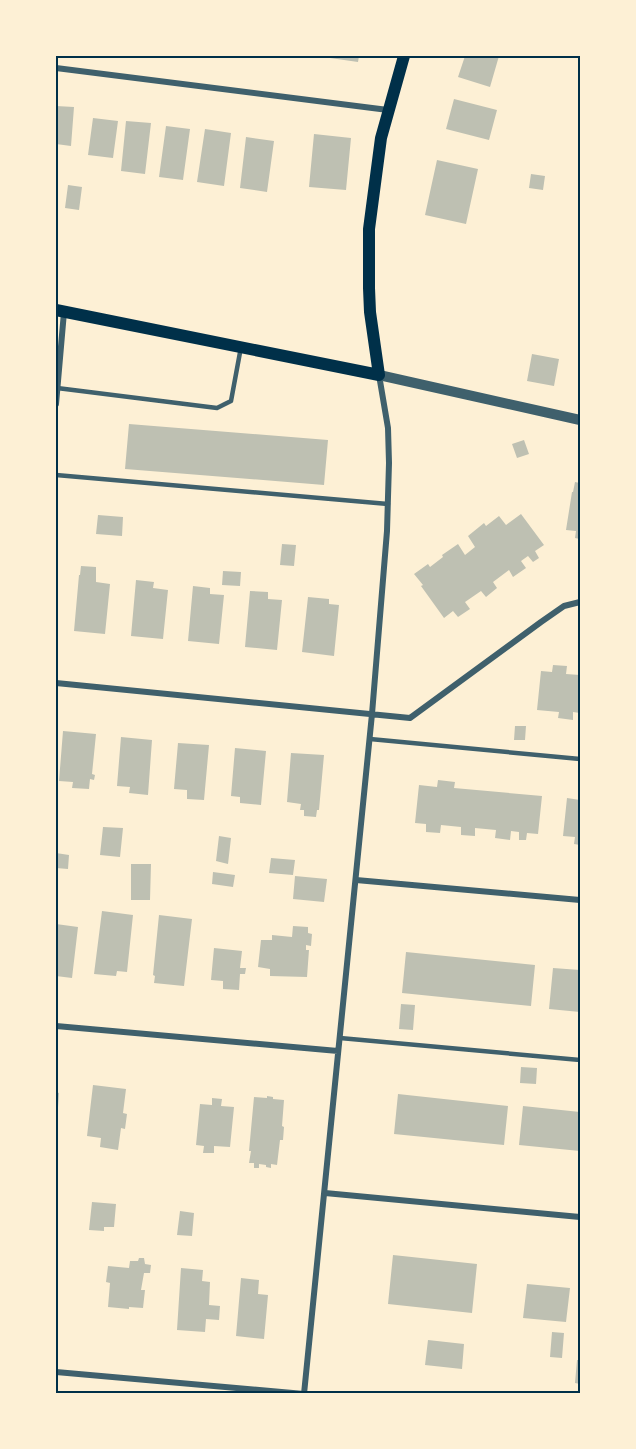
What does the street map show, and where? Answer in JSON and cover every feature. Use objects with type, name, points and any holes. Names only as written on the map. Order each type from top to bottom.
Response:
[{"type":"main road","points":[[60,311],[379,375],[369,300],[369,228],[381,138],[404,56]]},
{"type":"street","points":[[56,68],[389,111]]},
{"type":"street","points":[[56,404],[60,311]]},
{"type":"street","points":[[56,1372],[304,1394],[370,739],[388,504],[388,428],[379,375],[580,420]]},
{"type":"street","points":[[56,682],[410,718],[564,606],[580,602]]},
{"type":"street","points":[[356,880],[580,900]]},
{"type":"street","points":[[56,1026],[339,1051]]},
{"type":"street","points":[[325,1193],[580,1217]]},
{"type":"lane","points":[[57,388],[218,408],[231,401],[241,347]]},
{"type":"lane","points":[[56,475],[388,504]]},
{"type":"lane","points":[[370,739],[580,759]]},
{"type":"lane","points":[[340,1038],[580,1060]]},
{"type":"building","points":[[323,56],[359,56],[358,62]]},
{"type":"building","points":[[465,56],[499,56],[490,87],[458,77]]},
{"type":"building","points":[[454,99],[497,110],[489,140],[446,129]]},
{"type":"building","points":[[56,106],[74,107],[71,146],[56,144]]},
{"type":"building","points":[[93,118],[118,121],[113,158],[88,155]]},
{"type":"building","points":[[126,121],[151,123],[145,174],[121,171]]},
{"type":"building","points":[[166,126],[190,129],[183,180],[159,177]]},
{"type":"building","points":[[205,129],[231,133],[224,186],[197,182]]},
{"type":"building","points":[[314,134],[351,138],[346,190],[309,187]]},
{"type":"building","points":[[246,137],[274,141],[267,192],[240,188]]},
{"type":"building","points":[[437,160],[478,169],[466,224],[425,215]]},
{"type":"building","points":[[531,174],[545,176],[543,190],[529,188]]},
{"type":"building","points":[[68,185],[82,187],[79,210],[65,208]]},
{"type":"building","points":[[532,354],[559,359],[554,386],[527,381]]},
{"type":"building","points":[[129,424],[328,440],[324,485],[125,469]]},
{"type":"building","points":[[524,440],[529,454],[517,458],[512,444]]},
{"type":"building","points":[[575,482],[580,483],[580,539],[575,538],[576,531],[566,530]]},
{"type":"building","points":[[521,514],[544,545],[535,551],[539,558],[533,562],[528,556],[521,561],[526,568],[513,577],[509,570],[493,582],[497,588],[486,597],[481,591],[465,602],[470,609],[458,617],[453,611],[444,618],[414,574],[428,564],[430,567],[458,544],[465,555],[475,547],[468,536],[484,523],[486,526],[499,516],[506,525]]},
{"type":"building","points":[[98,515],[123,517],[122,536],[96,534]]},
{"type":"building","points":[[282,544],[296,545],[294,566],[280,565]]},
{"type":"building","points":[[81,566],[96,567],[96,582],[110,584],[105,634],[74,631]]},
{"type":"building","points":[[223,571],[241,572],[240,586],[222,585]]},
{"type":"building","points":[[136,580],[154,582],[153,588],[168,590],[163,639],[131,636]]},
{"type":"building","points":[[193,586],[210,588],[210,594],[224,595],[219,644],[188,641]]},
{"type":"building","points":[[250,591],[268,592],[268,599],[282,600],[277,650],[245,647]]},
{"type":"building","points":[[308,597],[329,599],[329,604],[339,605],[334,656],[302,652]]},
{"type":"building","points":[[553,665],[567,666],[566,674],[580,675],[580,713],[573,712],[573,720],[558,718],[559,712],[537,710],[541,671],[552,672]]},
{"type":"building","points":[[515,726],[526,726],[525,740],[514,740]]},
{"type":"building","points":[[63,731],[96,734],[92,774],[95,775],[94,780],[90,779],[89,789],[72,788],[73,782],[59,781]]},
{"type":"building","points":[[121,737],[152,740],[148,795],[129,793],[130,787],[117,786]]},
{"type":"building","points":[[178,743],[209,745],[204,800],[187,799],[187,790],[174,789]]},
{"type":"building","points":[[235,748],[266,751],[261,805],[240,803],[240,797],[231,796]]},
{"type":"building","points":[[291,753],[324,755],[319,810],[317,810],[316,817],[304,816],[304,810],[300,810],[301,804],[287,802]]},
{"type":"building","points":[[438,780],[455,782],[454,788],[542,796],[538,834],[527,833],[526,840],[519,840],[519,832],[511,831],[510,840],[495,838],[496,830],[475,828],[475,836],[461,835],[461,827],[441,825],[440,833],[426,832],[426,824],[415,823],[419,785],[437,787]]},
{"type":"building","points":[[567,798],[580,800],[580,845],[574,844],[575,837],[563,836]]},
{"type":"building","points":[[103,827],[123,828],[120,857],[100,855]]},
{"type":"building","points":[[219,836],[231,838],[228,864],[216,861]]},
{"type":"building","points":[[56,853],[69,855],[68,869],[56,868]]},
{"type":"building","points":[[271,858],[295,860],[293,875],[269,873]]},
{"type":"building","points":[[131,864],[151,864],[150,900],[131,900]]},
{"type":"building","points":[[213,872],[235,875],[233,887],[212,884]]},
{"type":"building","points":[[295,876],[327,879],[324,902],[293,899]]},
{"type":"building","points":[[102,911],[133,915],[127,972],[117,971],[116,976],[94,974]]},
{"type":"building","points":[[159,915],[192,919],[184,986],[154,983]]},
{"type":"building","points":[[56,924],[78,927],[72,978],[56,976]]},
{"type":"building","points":[[293,926],[308,927],[308,933],[312,934],[311,946],[306,945],[306,950],[309,950],[307,977],[270,976],[270,969],[258,967],[261,940],[272,940],[272,935],[292,937]]},
{"type":"building","points":[[214,948],[242,951],[240,968],[246,968],[245,974],[240,974],[239,990],[223,989],[223,981],[211,980]]},
{"type":"building","points":[[406,952],[535,965],[531,1006],[402,993]]},
{"type":"building","points":[[553,968],[580,970],[580,1012],[549,1009]]},
{"type":"building","points":[[401,1004],[415,1005],[413,1030],[399,1029]]},
{"type":"building","points":[[521,1067],[537,1068],[536,1084],[520,1083]]},
{"type":"building","points":[[93,1085],[126,1089],[123,1113],[127,1114],[125,1129],[121,1128],[118,1150],[100,1147],[101,1138],[87,1136]]},
{"type":"building","points":[[56,1092],[59,1093],[57,1122],[56,1122]]},
{"type":"building","points":[[398,1094],[508,1106],[504,1145],[394,1134]]},
{"type":"building","points":[[267,1096],[284,1100],[283,1140],[280,1140],[277,1165],[271,1164],[271,1168],[259,1164],[259,1168],[254,1168],[254,1163],[249,1163],[251,1151],[249,1151],[254,1097],[267,1098]]},
{"type":"building","points":[[212,1098],[222,1099],[221,1106],[234,1107],[230,1147],[214,1146],[214,1153],[203,1153],[204,1146],[196,1145],[200,1104],[212,1105]]},
{"type":"building","points":[[523,1106],[580,1112],[580,1151],[519,1145]]},
{"type":"building","points":[[92,1202],[116,1204],[114,1227],[104,1227],[104,1231],[89,1230]]},
{"type":"building","points":[[180,1211],[194,1213],[192,1236],[177,1235]]},
{"type":"building","points":[[393,1255],[477,1264],[472,1313],[388,1304]]},
{"type":"building","points":[[139,1258],[144,1258],[145,1264],[151,1265],[150,1273],[144,1273],[141,1290],[145,1290],[143,1308],[108,1307],[110,1283],[106,1282],[108,1266],[129,1268],[130,1261],[138,1261]]},
{"type":"building","points":[[181,1268],[203,1270],[202,1281],[210,1282],[209,1305],[220,1306],[219,1320],[206,1319],[205,1332],[177,1330]]},
{"type":"building","points":[[241,1278],[259,1280],[258,1294],[268,1295],[264,1339],[236,1336]]},
{"type":"building","points":[[527,1284],[570,1288],[566,1322],[523,1318]]},
{"type":"building","points":[[552,1332],[564,1333],[562,1358],[550,1357]]},
{"type":"building","points":[[428,1340],[464,1344],[462,1369],[425,1365]]},
{"type":"building","points":[[577,1360],[580,1360],[580,1384],[575,1383]]}]
